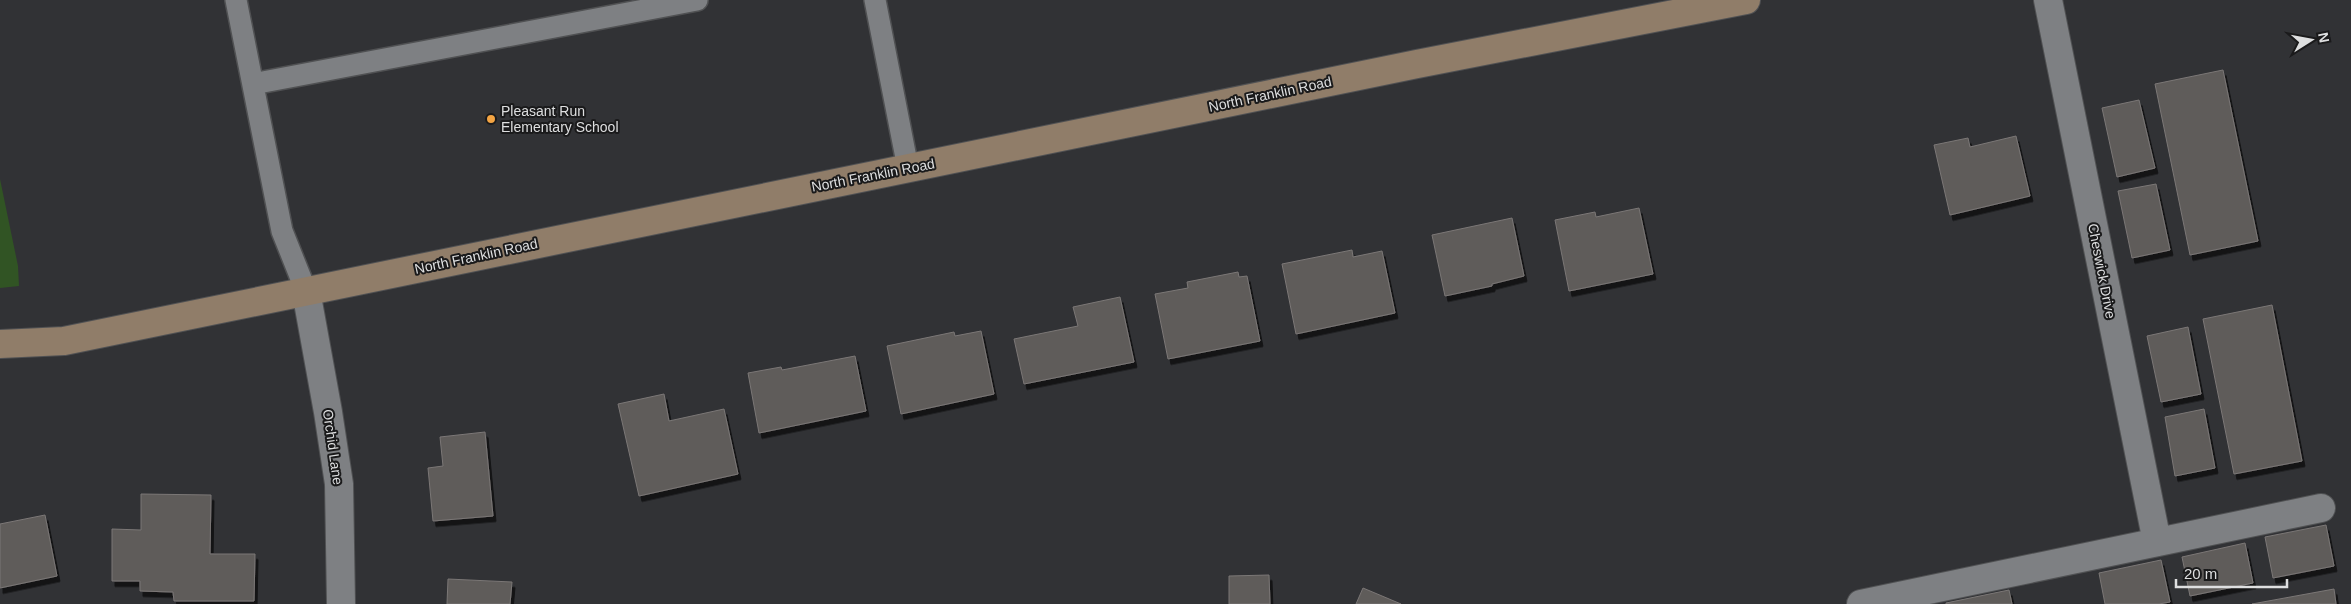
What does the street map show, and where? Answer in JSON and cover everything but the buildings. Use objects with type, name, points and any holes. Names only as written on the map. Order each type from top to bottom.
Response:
[{"type":"main road","name":"North Franklin Road","points":[[0,344],[64,341],[306,292],[908,168],[1655,8],[1746,0]]},
{"type":"street","name":"Cheswick Drive","points":[[2048,0],[2157,542]]},
{"type":"street","name":"Orchid Lane","points":[[306,292],[339,484],[341,604]]},
{"type":"street","points":[[1862,604],[2320,508]]},
{"type":"lane","points":[[236,0],[282,231],[306,292]]},
{"type":"lane","points":[[253,84],[697,0]]},
{"type":"lane","points":[[875,0],[908,168]]},
{"type":"green space","points":[[0,179],[18,266],[19,286],[0,288]]},
{"type":"place","name":"Pleasant Run Elementary School","points":[[491,119]]}]
